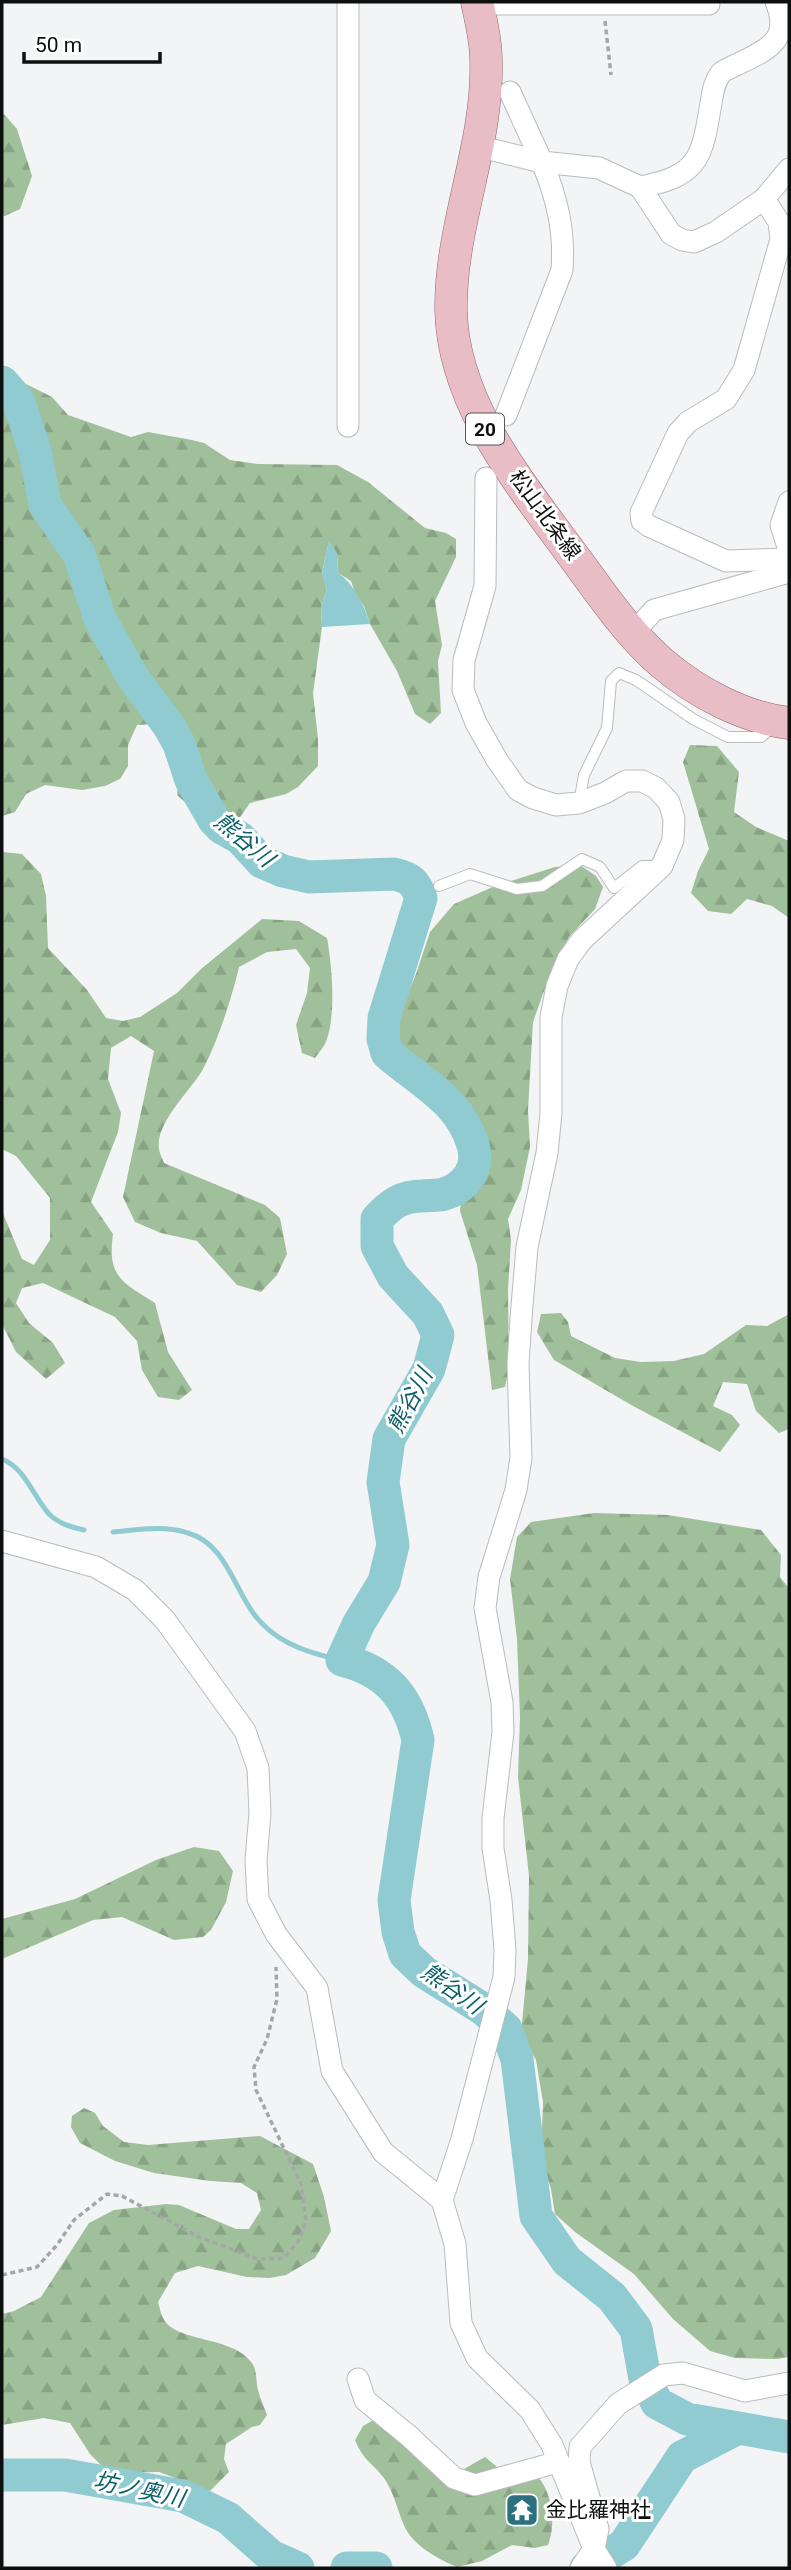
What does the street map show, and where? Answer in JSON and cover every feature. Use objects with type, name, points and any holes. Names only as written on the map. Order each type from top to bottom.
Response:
[{"type":"main road","name":"松山北条線","points":[[478,3],[486,60],[484,102],[456,244],[451,311],[458,363],[486,429],[523,486],[633,634],[661,662],[688,683],[747,713],[784,723]]},
{"type":"street","points":[[348,2],[348,426]]},
{"type":"street","points":[[640,187],[665,182],[683,174],[696,161],[706,134],[714,85],[723,72],[778,41],[783,15],[776,2]]},
{"type":"street","points":[[478,3],[604,6],[709,4]]},
{"type":"street","points":[[506,415],[562,270],[564,246],[552,187],[510,92]]},
{"type":"street","points":[[477,146],[542,162],[599,168],[640,187],[671,234],[694,242],[716,232],[764,199],[789,169]]},
{"type":"street","points":[[764,199],[779,222],[781,239],[744,370],[726,399],[688,422],[678,433],[641,513],[642,521],[649,526],[726,561],[789,559]]},
{"type":"street","points":[[442,2200],[462,2139],[504,1977],[501,1900],[493,1848],[493,1818],[503,1732],[502,1702],[485,1608],[489,1577],[516,1490],[521,1458],[518,1364],[521,1318],[527,1247],[547,1153],[551,1113],[551,1017],[557,986],[568,959],[582,940],[662,866],[673,840],[674,819],[669,802],[656,788],[642,781],[626,782],[579,803],[556,805],[533,798],[518,789],[497,760],[476,723],[463,690],[464,660],[485,586],[486,478]]},
{"type":"street","points":[[789,502],[781,525],[789,550]]},
{"type":"street","points":[[633,634],[654,610],[789,572]]},
{"type":"street","points":[[2,1541],[96,1567],[135,1590],[165,1620],[245,1731],[258,1768],[258,1899],[276,1934],[317,1988],[332,2071],[383,2152],[442,2200],[456,2244],[461,2323],[477,2358],[530,2410],[552,2445],[594,2549],[606,2568]]},
{"type":"street","points":[[581,2568],[594,2549],[598,2529],[579,2462],[580,2447],[618,2403],[664,2375],[683,2373],[745,2391],[789,2383]]},
{"type":"street","points":[[358,2379],[365,2400],[454,2478],[475,2485],[558,2462]]},
{"type":"lane","points":[[579,803],[584,775],[607,728],[611,681],[619,673],[636,680],[693,719],[728,737],[761,737],[784,723]]},
{"type":"lane","points":[[439,886],[470,874],[517,889],[542,886],[582,859],[600,867],[614,888],[642,866],[662,866]]},
{"type":"path","points":[[604,6],[611,75]]},
{"type":"path","points":[[2,2275],[37,2267],[58,2245],[74,2220],[107,2194],[122,2196],[199,2237],[258,2259],[284,2258],[299,2240],[306,2221],[301,2184],[256,2090],[254,2067],[267,2039],[277,1999],[276,1934]]},
{"type":"green space","points":[[2,112],[17,129],[32,176],[20,209],[5,216],[2,215]]},
{"type":"green space","points":[[2,372],[52,397],[68,415],[131,437],[148,432],[192,440],[204,443],[230,460],[258,464],[337,465],[368,482],[425,528],[446,533],[456,539],[456,557],[435,601],[442,645],[438,661],[441,713],[430,724],[415,714],[397,671],[370,624],[351,581],[338,573],[337,554],[329,541],[322,573],[327,590],[321,606],[322,627],[313,693],[318,766],[298,787],[286,794],[250,803],[238,820],[224,830],[201,817],[177,795],[181,757],[168,731],[154,724],[137,725],[128,745],[128,766],[120,779],[105,786],[82,790],[45,785],[26,794],[15,812],[2,816]]},
{"type":"green space","points":[[690,745],[717,746],[739,772],[734,812],[756,827],[789,841],[789,918],[772,906],[747,899],[731,914],[708,911],[691,893],[709,849],[683,762]]},
{"type":"green space","points":[[2,852],[22,854],[41,874],[46,896],[48,948],[87,990],[106,1018],[123,1021],[140,1017],[177,993],[201,969],[262,919],[299,921],[327,938],[332,975],[332,1016],[326,1042],[315,1058],[302,1053],[296,1025],[307,993],[310,968],[296,949],[267,952],[239,967],[233,992],[209,1058],[168,1117],[159,1138],[159,1150],[164,1163],[265,1205],[280,1218],[287,1254],[277,1275],[261,1292],[237,1285],[197,1241],[161,1233],[135,1222],[123,1197],[154,1051],[131,1036],[111,1048],[108,1079],[121,1113],[118,1132],[91,1202],[113,1234],[112,1260],[119,1277],[155,1303],[168,1352],[192,1390],[179,1400],[158,1397],[142,1370],[137,1341],[115,1317],[43,1283],[22,1288],[16,1303],[29,1323],[53,1343],[65,1363],[46,1379],[16,1352],[2,1324],[2,1211],[22,1259],[34,1265],[50,1240],[50,1198],[16,1156],[2,1149]]},
{"type":"green space","points":[[580,865],[596,876],[603,887],[595,909],[569,937],[550,974],[533,1022],[528,1110],[530,1147],[521,1190],[508,1219],[511,1240],[508,1290],[509,1369],[505,1387],[492,1390],[477,1265],[460,1211],[463,1166],[459,1136],[435,1094],[399,1053],[396,1024],[430,932],[454,904],[495,886],[555,867]]},
{"type":"green space","points":[[561,1313],[568,1322],[571,1336],[615,1358],[641,1362],[674,1361],[704,1354],[746,1325],[767,1326],[789,1314],[789,1429],[779,1433],[756,1411],[747,1384],[723,1382],[713,1406],[732,1415],[740,1425],[720,1452],[554,1360],[537,1332],[541,1314]]},
{"type":"green space","points":[[594,1513],[668,1515],[761,1530],[781,1555],[780,1577],[789,1588],[789,2357],[735,2358],[710,2351],[673,2319],[634,2274],[575,2232],[555,2214],[551,2189],[541,2158],[543,2102],[536,2060],[521,2034],[528,1959],[529,1876],[518,1777],[520,1717],[517,1639],[510,1579],[517,1537],[531,1522]]},
{"type":"green space","points":[[194,1847],[219,1851],[233,1871],[226,1902],[211,1930],[203,1937],[174,1940],[122,1917],[93,1920],[2,1959],[2,1919],[75,1899],[156,1860]]},
{"type":"green space","points":[[84,2108],[95,2113],[103,2126],[124,2142],[148,2145],[260,2136],[313,2164],[324,2197],[331,2231],[315,2258],[286,2275],[270,2278],[247,2277],[198,2266],[175,2273],[158,2302],[162,2316],[169,2326],[243,2354],[255,2369],[258,2390],[267,2415],[260,2425],[252,2427],[226,2444],[224,2459],[229,2472],[210,2491],[159,2472],[109,2473],[90,2454],[70,2423],[44,2418],[2,2425],[2,2314],[41,2297],[89,2223],[114,2210],[166,2204],[179,2205],[236,2229],[249,2229],[261,2210],[257,2193],[241,2183],[154,2173],[115,2161],[80,2143],[71,2127],[72,2116]]},
{"type":"green space","points":[[382,2415],[452,2467],[464,2469],[485,2457],[496,2466],[503,2477],[532,2470],[544,2486],[551,2505],[552,2526],[548,2545],[535,2548],[512,2545],[482,2561],[457,2567],[426,2550],[407,2531],[387,2484],[355,2440],[363,2426]]},
{"type":"water","points":[[329,540],[337,554],[338,573],[358,595],[370,624],[322,627],[321,606],[327,590],[322,574]]},
{"type":"waterway","name":"熊谷川","points":[[2,382],[18,400],[35,451],[45,505],[79,554],[100,619],[132,676],[169,726],[179,744],[191,780],[214,820],[240,838],[262,862],[283,871],[309,877],[394,874],[412,881],[421,898],[384,1018],[383,1039],[387,1053],[437,1093],[459,1116],[473,1145],[475,1161],[469,1176],[455,1189],[442,1195],[402,1199],[377,1219],[377,1246],[393,1276],[428,1314],[438,1335],[429,1369],[389,1439],[383,1482],[393,1545],[384,1582],[359,1623],[342,1660],[371,1671],[393,1688],[408,1710],[418,1740],[394,1900],[398,1932],[405,1954],[424,1972],[483,2009],[506,2029],[517,2059],[536,2216],[567,2261],[612,2297],[636,2329],[645,2379],[657,2403],[687,2419],[789,2437]]},
{"type":"waterway","points":[[2,1459],[23,1476],[49,1514],[65,1525],[84,1530]]},
{"type":"waterway","points":[[113,1532],[170,1529],[200,1538],[217,1553],[248,1605],[266,1627],[301,1649],[342,1660]]},
{"type":"waterway","name":"坊ノ奥川","points":[[586,2568],[624,2545],[682,2457],[736,2429]]},
{"type":"waterway","name":"坊ノ奥川","points":[[2,2475],[65,2475],[183,2496],[228,2518],[271,2556],[298,2568]]},
{"type":"waterway","name":"坊ノ奥川","points":[[347,2568],[376,2568]]},
{"type":"place","name":"金比羅神社","points":[[522,2510]]}]
